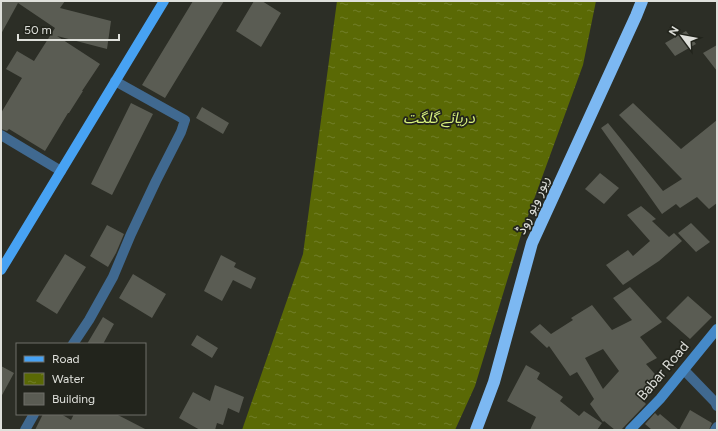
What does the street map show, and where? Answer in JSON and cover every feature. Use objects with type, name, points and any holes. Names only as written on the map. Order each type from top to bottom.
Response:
[{"type":"highway","name":"ریور ویو روڈ","points":[[476,430],[494,382],[532,243],[642,1]]},
{"type":"main road","points":[[1,270],[164,1]]},
{"type":"street","points":[[74,343],[90,320],[113,277],[131,234],[181,132],[185,120],[115,81]]},
{"type":"street","points":[[1,135],[61,171]]},
{"type":"street","name":"Babar Road","points":[[630,430],[660,399],[717,329]]},
{"type":"street","points":[[684,370],[715,402],[717,406]]},
{"type":"street","points":[[24,430],[33,415]]},
{"type":"water","name":"دریائے گلگت","points":[[337,1],[596,1],[583,65],[521,235],[475,386],[455,430],[242,430],[303,254]]},
{"type":"building","points":[[1,1],[65,1],[60,8],[111,21],[107,49],[57,36],[100,64],[45,151],[9,129],[7,131],[1,129],[1,113],[22,78],[6,69],[17,51],[34,61],[55,28],[18,3],[1,34]]},
{"type":"building","points":[[193,1],[224,1],[165,98],[142,85]]},
{"type":"building","points":[[254,1],[262,1],[281,13],[261,47],[236,31]]},
{"type":"building","points":[[686,31],[696,44],[675,56],[665,43]]},
{"type":"building","points":[[717,45],[717,71],[703,53]]},
{"type":"building","points":[[131,103],[153,114],[112,195],[91,184]]},
{"type":"building","points":[[633,103],[681,149],[717,120],[717,203],[709,209],[697,197],[680,208],[676,204],[662,214],[601,128],[608,123],[663,191],[682,179],[619,115]]},
{"type":"building","points":[[202,107],[229,123],[223,134],[196,118]]},
{"type":"building","points":[[600,173],[619,188],[604,204],[585,189]]},
{"type":"building","points":[[641,206],[656,219],[652,221],[669,237],[674,233],[682,241],[659,261],[623,285],[606,265],[628,250],[633,256],[650,241],[627,215]]},
{"type":"building","points":[[691,223],[710,242],[696,252],[678,233]]},
{"type":"building","points":[[107,225],[124,234],[108,267],[90,256]]},
{"type":"building","points":[[65,254],[86,267],[57,314],[36,301]]},
{"type":"building","points":[[221,255],[236,263],[234,267],[256,278],[251,289],[233,280],[222,301],[204,291]]},
{"type":"building","points":[[133,274],[166,294],[152,318],[119,298]]},
{"type":"building","points":[[630,287],[662,322],[640,337],[657,358],[646,364],[661,381],[638,396],[646,404],[621,430],[615,430],[604,421],[603,422],[590,404],[594,399],[577,372],[570,376],[549,346],[547,348],[530,332],[540,324],[551,334],[573,320],[571,318],[592,305],[612,330],[632,320],[613,298]],"holes":[[[603,349],[619,371],[603,389],[585,358]]]},
{"type":"building","points":[[688,296],[712,317],[690,339],[666,318]]},
{"type":"building","points":[[103,317],[114,324],[104,343],[88,343]]},
{"type":"building","points":[[197,335],[218,348],[212,358],[191,345]]},
{"type":"building","points":[[526,365],[540,373],[537,379],[563,397],[560,401],[579,416],[584,411],[602,423],[597,430],[530,430],[536,417],[507,401]]},
{"type":"building","points":[[1,366],[14,373],[1,397]]},
{"type":"building","points":[[215,385],[244,397],[239,413],[228,408],[223,425],[217,423],[215,430],[200,430],[179,418],[193,392],[210,401]]},
{"type":"building","points":[[690,410],[712,423],[709,430],[679,430]]},
{"type":"building","points":[[655,413],[658,416],[660,414],[679,430],[652,430],[645,424]]},
{"type":"building","points":[[42,415],[63,415],[71,420],[74,415],[118,415],[147,430],[35,430]]}]
